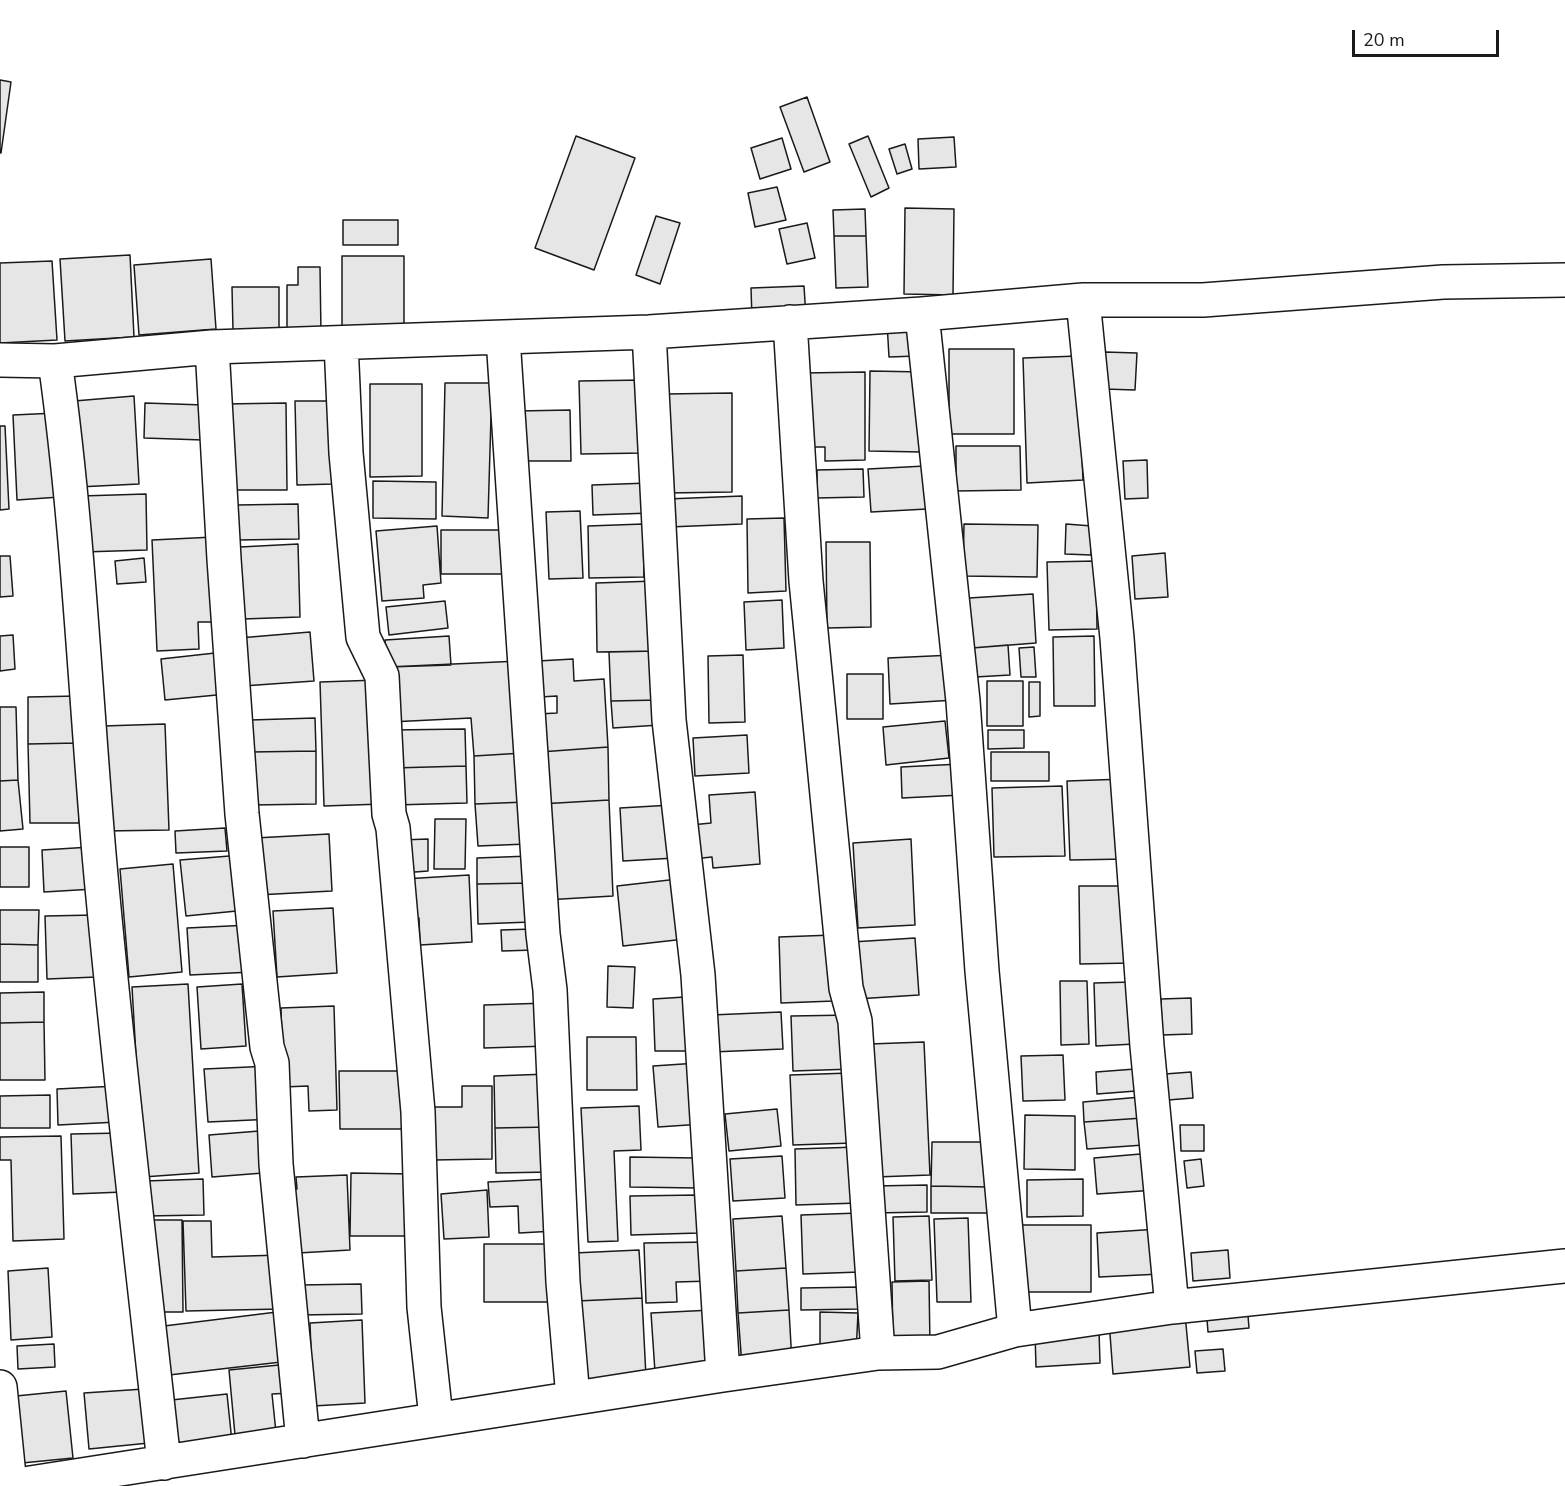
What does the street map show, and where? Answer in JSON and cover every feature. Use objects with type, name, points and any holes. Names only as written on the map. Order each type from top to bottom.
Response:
[{"type":"street","points":[[0,360],[55,361],[212,347],[649,332],[922,314],[1083,300],[1203,300],[1443,282],[1565,280]]},
{"type":"street","points":[[1083,300],[1117,638],[1147,1046],[1172,1306]]},
{"type":"street","points":[[922,314],[963,701],[982,971],[1015,1330]]},
{"type":"street","points":[[790,322],[806,581],[846,988],[855,1020],[878,1353]]},
{"type":"street","points":[[649,332],[669,720],[698,975],[723,1375]]},
{"type":"street","points":[[503,338],[543,934],[550,990],[563,1282],[573,1398]]},
{"type":"street","points":[[341,343],[346,453],[363,637],[382,676],[388,814],[393,828],[418,1112],[424,1307],[436,1418]]},
{"type":"street","points":[[212,347],[242,814],[267,1047],[273,1063],[276,1164],[303,1441]]},
{"type":"street","points":[[55,361],[66,436],[102,880],[145,1310],[164,1462]]},
{"type":"street","points":[[0,1387],[11,1486],[723,1375],[878,1353],[938,1352],[1015,1330],[1172,1306],[1565,1266]]},
{"type":"building","points":[[0,80],[11,82],[1,153],[0,153]]},
{"type":"building","points":[[807,97],[830,162],[804,172],[780,107]]},
{"type":"building","points":[[576,136],[635,158],[594,270],[535,248]]},
{"type":"building","points":[[868,136],[889,188],[871,197],[849,144]]},
{"type":"building","points":[[954,137],[956,167],[919,169],[918,139]]},
{"type":"building","points":[[782,138],[791,169],[760,179],[751,148]]},
{"type":"building","points":[[905,144],[912,169],[897,174],[889,149]]},
{"type":"building","points":[[777,187],[786,220],[755,227],[748,193]]},
{"type":"building","points":[[905,208],[954,209],[953,295],[904,294]]},
{"type":"building","points":[[865,209],[866,236],[834,236],[833,210]]},
{"type":"building","points":[[656,216],[680,223],[660,284],[636,275]]},
{"type":"building","points":[[343,220],[398,220],[398,245],[343,245]]},
{"type":"building","points":[[807,223],[815,258],[787,264],[779,229]]},
{"type":"building","points":[[834,236],[866,236],[868,287],[836,288]]},
{"type":"building","points":[[130,255],[134,337],[65,341],[60,259]]},
{"type":"building","points":[[342,256],[404,256],[404,326],[342,326]]},
{"type":"building","points":[[211,259],[216,329],[139,335],[134,265]]},
{"type":"building","points":[[52,261],[57,340],[0,343],[0,263]]},
{"type":"building","points":[[298,267],[320,267],[321,334],[287,334],[287,285],[298,285]]},
{"type":"building","points":[[804,286],[806,317],[752,319],[751,288]]},
{"type":"building","points":[[232,287],[279,287],[279,331],[233,331]]},
{"type":"building","points":[[887,323],[915,323],[917,356],[889,357]]},
{"type":"building","points":[[949,349],[1014,349],[1014,434],[949,434]]},
{"type":"building","points":[[1105,352],[1137,353],[1135,390],[1104,389]]},
{"type":"building","points":[[1078,356],[1083,480],[1027,483],[1023,358]]},
{"type":"building","points":[[870,371],[924,372],[922,452],[869,451]]},
{"type":"building","points":[[865,372],[865,460],[825,461],[825,447],[804,447],[803,373]]},
{"type":"building","points":[[644,380],[645,453],[581,454],[579,381]]},
{"type":"building","points":[[445,383],[492,383],[488,518],[442,516]]},
{"type":"building","points":[[370,384],[422,384],[422,476],[370,477]]},
{"type":"building","points":[[732,393],[732,492],[667,493],[666,394]]},
{"type":"building","points":[[134,396],[139,484],[78,487],[74,401]]},
{"type":"building","points":[[295,401],[333,401],[334,484],[297,485]]},
{"type":"building","points":[[145,403],[204,405],[203,440],[144,438]]},
{"type":"building","points":[[286,403],[287,490],[225,490],[224,404]]},
{"type":"building","points":[[570,410],[571,461],[519,461],[518,411]]},
{"type":"building","points":[[56,413],[60,497],[17,500],[13,415]]},
{"type":"building","points":[[0,426],[5,426],[9,509],[0,510]]},
{"type":"building","points":[[956,446],[1020,446],[1021,490],[956,491]]},
{"type":"building","points":[[1147,460],[1148,498],[1125,499],[1123,461]]},
{"type":"building","points":[[925,466],[927,509],[871,512],[868,469]]},
{"type":"building","points":[[863,469],[864,497],[817,498],[817,470]]},
{"type":"building","points":[[373,481],[436,482],[436,519],[373,518]]},
{"type":"building","points":[[649,483],[651,513],[593,515],[592,485]]},
{"type":"building","points":[[146,494],[147,550],[83,552],[81,496]]},
{"type":"building","points":[[742,496],[742,524],[669,527],[667,499]]},
{"type":"building","points":[[298,504],[299,539],[238,540],[237,505]]},
{"type":"building","points":[[580,511],[583,578],[549,579],[546,512]]},
{"type":"building","points":[[784,518],[786,591],[748,593],[747,519]]},
{"type":"building","points":[[643,524],[644,577],[589,578],[588,526]]},
{"type":"building","points":[[964,524],[1038,525],[1037,577],[963,576]]},
{"type":"building","points":[[1066,524],[1092,526],[1091,555],[1065,554]]},
{"type":"building","points":[[437,526],[441,583],[423,585],[424,598],[382,601],[376,531]]},
{"type":"building","points":[[441,530],[506,530],[506,574],[441,574]]},
{"type":"building","points":[[214,537],[217,622],[198,622],[199,649],[157,651],[152,540]]},
{"type":"building","points":[[826,542],[870,542],[871,627],[827,628]]},
{"type":"building","points":[[298,544],[300,617],[243,619],[240,547]]},
{"type":"building","points":[[1165,553],[1168,597],[1135,599],[1132,556]]},
{"type":"building","points":[[0,556],[10,556],[13,596],[0,597]]},
{"type":"building","points":[[144,558],[146,582],[117,584],[115,561]]},
{"type":"building","points":[[1096,561],[1097,629],[1049,630],[1047,562]]},
{"type":"building","points":[[655,581],[657,651],[597,652],[596,583]]},
{"type":"building","points":[[1033,594],[1036,643],[972,648],[969,598]]},
{"type":"building","points":[[782,600],[784,648],[746,650],[744,602]]},
{"type":"building","points":[[445,601],[448,628],[389,635],[386,607]]},
{"type":"building","points":[[310,632],[314,681],[243,686],[239,638]]},
{"type":"building","points":[[13,635],[15,669],[0,671],[0,636]]},
{"type":"building","points":[[449,636],[451,665],[388,667],[385,640]]},
{"type":"building","points":[[1094,636],[1095,706],[1054,706],[1053,637]]},
{"type":"building","points":[[1008,645],[1010,675],[975,677],[972,648]]},
{"type":"building","points":[[1034,647],[1036,677],[1021,677],[1019,648]]},
{"type":"building","points":[[657,651],[659,700],[611,701],[609,652]]},
{"type":"building","points":[[224,652],[227,694],[165,700],[161,659]]},
{"type":"building","points":[[743,655],[745,722],[709,723],[708,656]]},
{"type":"building","points":[[953,655],[955,700],[890,704],[888,658]]},
{"type":"building","points":[[573,659],[574,681],[604,679],[608,747],[540,752],[538,714],[557,713],[557,696],[540,697],[538,661]]},
{"type":"building","points":[[519,661],[523,753],[474,756],[471,718],[390,722],[388,667]]},
{"type":"building","points":[[847,674],[883,674],[883,719],[847,719]]},
{"type":"building","points":[[378,680],[382,804],[324,806],[320,682]]},
{"type":"building","points":[[987,681],[1023,681],[1023,726],[987,726]]},
{"type":"building","points":[[1029,682],[1040,682],[1040,716],[1029,717]]},
{"type":"building","points":[[78,696],[78,743],[28,744],[28,697]]},
{"type":"building","points":[[659,700],[660,725],[613,728],[611,701]]},
{"type":"building","points":[[0,707],[16,707],[18,780],[0,781]]},
{"type":"building","points":[[315,718],[316,751],[251,752],[250,720]]},
{"type":"building","points":[[945,721],[949,758],[886,765],[883,727]]},
{"type":"building","points":[[165,724],[169,830],[106,831],[103,726]]},
{"type":"building","points":[[465,729],[466,766],[393,768],[392,730]]},
{"type":"building","points":[[988,730],[1024,730],[1024,748],[988,749]]},
{"type":"building","points":[[747,735],[749,773],[695,776],[693,738]]},
{"type":"building","points":[[78,743],[79,823],[30,823],[28,744]]},
{"type":"building","points":[[608,747],[609,800],[540,804],[540,752]]},
{"type":"building","points":[[316,751],[316,804],[252,805],[251,752]]},
{"type":"building","points":[[991,752],[1049,752],[1049,781],[991,781]]},
{"type":"building","points":[[523,753],[526,802],[475,804],[474,756]]},
{"type":"building","points":[[960,764],[962,795],[902,798],[901,767]]},
{"type":"building","points":[[466,766],[467,803],[394,805],[393,768]]},
{"type":"building","points":[[1125,779],[1127,859],[1070,860],[1067,781]]},
{"type":"building","points":[[18,780],[23,829],[0,831],[0,781]]},
{"type":"building","points":[[1062,786],[1065,856],[994,857],[992,788]]},
{"type":"building","points":[[755,792],[760,864],[713,868],[712,857],[693,859],[691,825],[711,823],[709,795]]},
{"type":"building","points":[[609,800],[613,896],[545,900],[540,804]]},
{"type":"building","points":[[526,802],[527,844],[478,846],[475,804]]},
{"type":"building","points":[[672,805],[675,858],[623,861],[620,808]]},
{"type":"building","points":[[435,819],[466,819],[465,869],[434,869]]},
{"type":"building","points":[[225,828],[227,851],[176,853],[175,831]]},
{"type":"building","points":[[329,834],[332,891],[257,895],[255,838]]},
{"type":"building","points":[[428,839],[428,871],[402,873],[401,840]]},
{"type":"building","points":[[911,839],[915,925],[858,928],[853,843]]},
{"type":"building","points":[[0,847],[29,847],[29,887],[0,887]]},
{"type":"building","points":[[91,847],[94,889],[44,892],[42,850]]},
{"type":"building","points":[[242,855],[247,910],[186,916],[180,860]]},
{"type":"building","points":[[530,856],[531,883],[477,884],[477,858]]},
{"type":"building","points":[[173,864],[182,972],[129,977],[120,869]]},
{"type":"building","points":[[469,875],[472,942],[420,945],[419,918],[406,919],[404,879]]},
{"type":"building","points":[[678,879],[685,939],[623,946],[617,886]]},
{"type":"building","points":[[531,883],[531,922],[478,924],[477,884]]},
{"type":"building","points":[[1079,886],[1131,886],[1132,963],[1080,964]]},
{"type":"building","points":[[333,908],[337,973],[277,977],[273,911]]},
{"type":"building","points":[[0,910],[39,910],[38,945],[0,944]]},
{"type":"building","points":[[96,915],[97,977],[47,979],[45,916]]},
{"type":"building","points":[[250,925],[252,972],[190,975],[187,928]]},
{"type":"building","points":[[533,929],[534,950],[502,951],[501,930]]},
{"type":"building","points":[[833,935],[834,1001],[781,1003],[779,937]]},
{"type":"building","points":[[915,938],[919,995],[856,999],[852,942]]},
{"type":"building","points":[[0,944],[38,945],[38,982],[0,982]]},
{"type":"building","points":[[608,966],[635,967],[633,1008],[607,1007]]},
{"type":"building","points":[[1060,981],[1087,981],[1089,1044],[1061,1045]]},
{"type":"building","points":[[1133,982],[1135,1044],[1096,1046],[1094,983]]},
{"type":"building","points":[[188,984],[199,1173],[143,1177],[132,987]]},
{"type":"building","points":[[242,984],[246,1046],[201,1049],[197,987]]},
{"type":"building","points":[[44,992],[44,1022],[0,1023],[0,993]]},
{"type":"building","points":[[685,997],[686,1051],[655,1051],[653,999]]},
{"type":"building","points":[[1191,998],[1192,1034],[1162,1035],[1161,999]]},
{"type":"building","points":[[548,1003],[549,1046],[484,1048],[484,1005]]},
{"type":"building","points":[[334,1006],[337,1110],[309,1111],[308,1086],[283,1087],[281,1008]]},
{"type":"building","points":[[781,1012],[783,1049],[712,1052],[711,1015]]},
{"type":"building","points":[[852,1015],[853,1069],[793,1071],[791,1016]]},
{"type":"building","points":[[44,1022],[45,1080],[0,1080],[0,1023]]},
{"type":"building","points":[[587,1037],[636,1037],[637,1090],[587,1090]]},
{"type":"building","points":[[924,1042],[930,1175],[876,1177],[870,1044]]},
{"type":"building","points":[[1063,1055],[1065,1100],[1023,1101],[1021,1056]]},
{"type":"building","points":[[698,1063],[703,1124],[658,1127],[653,1066]]},
{"type":"building","points":[[271,1066],[274,1119],[208,1122],[204,1069]]},
{"type":"building","points":[[1148,1068],[1149,1090],[1097,1094],[1096,1072]]},
{"type":"building","points":[[339,1071],[406,1071],[406,1129],[340,1129]]},
{"type":"building","points":[[1191,1072],[1193,1098],[1168,1100],[1165,1074]]},
{"type":"building","points":[[850,1073],[853,1143],[793,1145],[790,1075]]},
{"type":"building","points":[[548,1074],[550,1127],[495,1128],[494,1076]]},
{"type":"building","points":[[117,1086],[118,1122],[58,1125],[57,1089]]},
{"type":"building","points":[[462,1086],[492,1086],[492,1159],[433,1160],[432,1107],[462,1107]]},
{"type":"building","points":[[50,1095],[50,1128],[0,1128],[0,1096]]},
{"type":"building","points":[[1141,1097],[1143,1118],[1084,1122],[1083,1102]]},
{"type":"building","points":[[639,1106],[641,1150],[614,1151],[618,1241],[588,1242],[581,1108]]},
{"type":"building","points":[[777,1109],[781,1146],[729,1151],[725,1114]]},
{"type":"building","points":[[1025,1115],[1075,1116],[1075,1170],[1024,1169]]},
{"type":"building","points":[[1143,1118],[1144,1145],[1087,1149],[1084,1122]]},
{"type":"building","points":[[1180,1125],[1204,1125],[1204,1151],[1181,1151]]},
{"type":"building","points":[[550,1127],[551,1172],[496,1173],[495,1128]]},
{"type":"building","points":[[272,1130],[276,1172],[212,1177],[209,1135]]},
{"type":"building","points":[[122,1133],[123,1192],[73,1194],[71,1134]]},
{"type":"building","points":[[61,1136],[64,1239],[13,1241],[11,1160],[0,1160],[0,1137]]},
{"type":"building","points":[[932,1142],[990,1142],[989,1187],[931,1186]]},
{"type":"building","points":[[858,1147],[859,1203],[796,1205],[795,1149]]},
{"type":"building","points":[[1152,1153],[1156,1190],[1097,1194],[1094,1158]]},
{"type":"building","points":[[782,1156],[785,1198],[733,1201],[730,1159]]},
{"type":"building","points":[[630,1157],[697,1158],[697,1188],[630,1187]]},
{"type":"building","points":[[1201,1159],[1204,1186],[1187,1188],[1184,1161]]},
{"type":"building","points":[[351,1173],[412,1174],[412,1236],[350,1236]]},
{"type":"building","points":[[347,1175],[350,1250],[298,1253],[285,1189],[297,1189],[296,1177]]},
{"type":"building","points":[[203,1179],[204,1215],[146,1216],[145,1181]]},
{"type":"building","points":[[552,1179],[555,1231],[519,1233],[518,1206],[490,1207],[488,1182]]},
{"type":"building","points":[[1083,1179],[1083,1216],[1027,1217],[1027,1180]]},
{"type":"building","points":[[927,1185],[927,1212],[874,1213],[874,1186]]},
{"type":"building","points":[[931,1186],[989,1187],[989,1213],[931,1213]]},
{"type":"building","points":[[487,1190],[489,1237],[444,1239],[441,1194]]},
{"type":"building","points":[[698,1195],[699,1233],[631,1235],[630,1196]]},
{"type":"building","points":[[859,1213],[860,1272],[803,1274],[801,1215]]},
{"type":"building","points":[[782,1216],[786,1268],[736,1271],[733,1219]]},
{"type":"building","points":[[929,1216],[932,1280],[895,1281],[893,1217]]},
{"type":"building","points":[[968,1218],[971,1302],[937,1302],[934,1219]]},
{"type":"building","points":[[147,1220],[182,1220],[183,1312],[148,1312]]},
{"type":"building","points":[[183,1221],[211,1221],[212,1257],[281,1255],[281,1309],[186,1311]]},
{"type":"building","points":[[1019,1225],[1091,1225],[1091,1292],[1019,1292]]},
{"type":"building","points":[[1159,1229],[1161,1274],[1099,1277],[1097,1233]]},
{"type":"building","points":[[710,1242],[711,1281],[676,1282],[677,1302],[646,1303],[644,1243]]},
{"type":"building","points":[[484,1244],[552,1244],[552,1302],[484,1302]]},
{"type":"building","points":[[639,1250],[642,1298],[577,1301],[574,1253]]},
{"type":"building","points":[[1228,1250],[1230,1278],[1193,1281],[1191,1253]]},
{"type":"building","points":[[48,1268],[52,1337],[11,1340],[8,1271]]},
{"type":"building","points":[[786,1268],[789,1310],[738,1313],[736,1271]]},
{"type":"building","points":[[929,1281],[930,1346],[893,1346],[892,1282]]},
{"type":"building","points":[[361,1284],[362,1314],[300,1315],[300,1285]]},
{"type":"building","points":[[860,1287],[860,1309],[801,1310],[801,1288]]},
{"type":"building","points":[[642,1298],[646,1377],[581,1380],[577,1301]]},
{"type":"building","points":[[1247,1303],[1249,1328],[1208,1332],[1206,1307]]},
{"type":"building","points":[[712,1310],[715,1369],[655,1372],[651,1313]]},
{"type":"building","points":[[789,1310],[792,1363],[742,1366],[738,1313]]},
{"type":"building","points":[[285,1311],[290,1361],[169,1375],[164,1326]]},
{"type":"building","points":[[820,1312],[858,1313],[856,1354],[820,1354]]},
{"type":"building","points":[[1185,1314],[1190,1367],[1113,1374],[1109,1321]]},
{"type":"building","points":[[362,1320],[365,1403],[313,1406],[310,1323]]},
{"type":"building","points":[[1099,1330],[1100,1363],[1036,1367],[1035,1333]]},
{"type":"building","points":[[54,1344],[55,1367],[18,1369],[17,1346]]},
{"type":"building","points":[[1223,1349],[1225,1371],[1197,1373],[1195,1351]]},
{"type":"building","points":[[289,1364],[291,1393],[272,1394],[277,1442],[236,1446],[229,1370]]},
{"type":"building","points":[[144,1389],[149,1443],[89,1449],[84,1393]]},
{"type":"building","points":[[66,1391],[73,1458],[22,1463],[16,1396]]},
{"type":"building","points":[[227,1394],[232,1442],[166,1449],[162,1401]]}]
